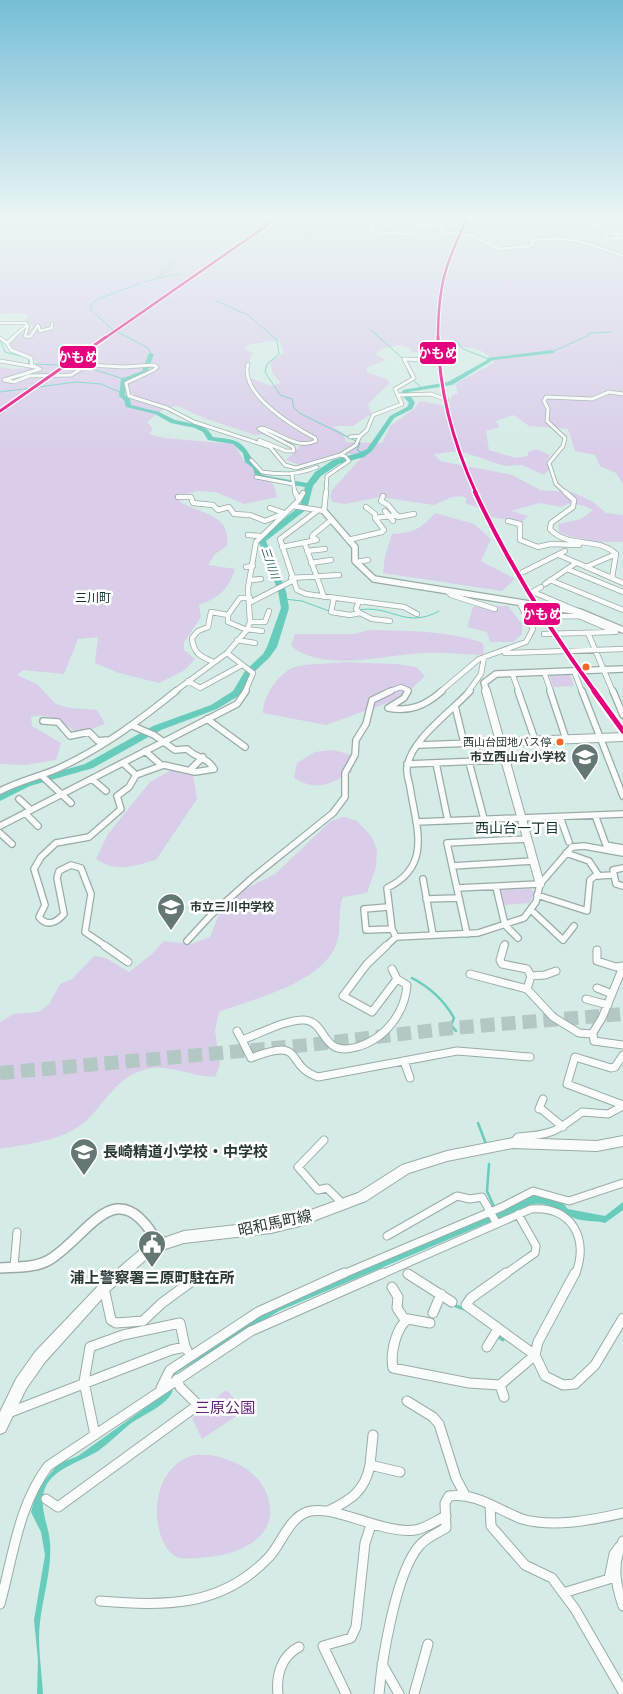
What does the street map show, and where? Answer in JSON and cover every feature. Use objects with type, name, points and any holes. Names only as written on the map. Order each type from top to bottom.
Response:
[{"type":"main road","name":"昭和馬町線","points":[[0,1428],[21,1384],[40,1357],[104,1288],[131,1264],[159,1245],[184,1237],[271,1227],[300,1220],[362,1197],[406,1169],[447,1156],[513,1143],[597,1146],[623,1141]]},
{"type":"street","points":[[0,323],[22,322],[28,326],[25,336],[30,337],[38,325],[40,331],[52,328],[52,324]]},
{"type":"street","points":[[7,343],[26,326]]},
{"type":"street","points":[[0,338],[16,354],[32,358],[32,364],[40,369],[4,380],[14,382],[29,376],[71,376],[88,365],[129,367],[150,364],[156,366],[156,369],[132,377],[126,383],[129,396],[167,408],[194,422],[270,447],[282,462],[290,467],[305,467],[356,446],[356,438],[367,430],[373,415],[402,404],[396,386],[414,378],[410,374],[404,359],[443,361]]},
{"type":"street","points":[[0,361],[36,367]]},
{"type":"street","points":[[248,364],[247,372],[256,393],[292,427],[312,436],[316,441],[305,444],[265,428],[259,429],[292,447],[294,451],[291,452],[269,442],[250,439]]},
{"type":"street","points":[[616,554],[610,548],[599,544],[559,538],[550,529],[551,523],[573,508],[574,500],[556,484],[550,466],[549,461],[563,446],[565,438],[546,421],[548,408],[544,401],[546,397],[552,396],[592,400],[609,392],[623,394]]},
{"type":"street","points":[[400,395],[444,397],[447,400]]},
{"type":"street","points":[[340,454],[348,459],[327,476],[324,511],[330,521],[356,550],[356,562],[369,576],[381,581],[580,612]]},
{"type":"street","points":[[251,460],[262,472],[293,481]]},
{"type":"street","points":[[256,477],[293,481],[317,466]]},
{"type":"street","points":[[293,481],[299,500]]},
{"type":"street","points":[[0,791],[17,782],[43,776],[133,726],[188,681],[227,653],[247,630],[250,622],[250,580],[256,542],[260,536],[296,506],[303,493]]},
{"type":"street","points":[[383,496],[381,501],[397,516]]},
{"type":"street","points":[[178,497],[191,498],[191,503],[214,505],[218,510],[229,507],[234,514],[250,515],[265,521],[286,513]]},
{"type":"street","points":[[296,506],[324,511]]},
{"type":"street","points":[[366,507],[376,514],[375,518],[384,530]]},
{"type":"street","points":[[270,508],[286,513]]},
{"type":"street","points":[[316,511],[281,537],[282,547],[296,590],[324,597],[404,607],[417,614]]},
{"type":"street","points":[[385,511],[393,521]]},
{"type":"street","points":[[375,518],[414,514]]},
{"type":"street","points":[[274,549],[317,540],[312,537],[313,535],[330,521]]},
{"type":"street","points":[[508,521],[520,524],[518,536],[520,540],[538,547],[551,544],[599,544]]},
{"type":"street","points":[[348,540],[384,530]]},
{"type":"street","points":[[372,540],[372,536],[384,533],[384,530]]},
{"type":"street","points":[[248,535],[260,536]]},
{"type":"street","points":[[305,544],[324,597]]},
{"type":"street","points":[[307,551],[325,549]]},
{"type":"street","points":[[523,572],[566,551]]},
{"type":"street","points":[[586,568],[616,554]]},
{"type":"street","points":[[612,578],[616,554]]},
{"type":"street","points":[[559,555],[623,582]]},
{"type":"street","points":[[312,563],[331,560]]},
{"type":"street","points":[[356,562],[368,560]]},
{"type":"street","points":[[576,563],[533,592],[623,630]]},
{"type":"street","points":[[246,566],[253,566]]},
{"type":"street","points":[[567,569],[623,592]]},
{"type":"street","points":[[262,630],[247,630],[228,622],[228,615],[235,608],[240,598],[250,600],[275,590],[292,580],[339,575]]},
{"type":"street","points":[[250,580],[261,579]]},
{"type":"street","points":[[550,580],[623,610]]},
{"type":"street","points":[[448,592],[451,595],[495,609]]},
{"type":"street","points":[[334,598],[331,611],[350,615],[358,611]]},
{"type":"street","points":[[358,611],[359,601]]},
{"type":"street","points":[[187,941],[211,915],[251,879],[333,814],[345,797],[345,773],[355,755],[356,740],[366,724],[372,700],[401,686],[408,690],[407,694],[388,708],[406,710],[422,705],[479,659],[523,644],[531,638],[533,629],[520,602]]},
{"type":"street","points":[[214,662],[196,655],[192,648],[192,638],[198,631],[208,627],[213,611],[228,615]]},
{"type":"street","points":[[250,622],[265,622],[269,611]]},
{"type":"street","points":[[358,611],[372,619],[390,621]]},
{"type":"street","points":[[527,617],[579,616],[616,632],[544,634]]},
{"type":"street","points":[[588,633],[623,715]]},
{"type":"street","points":[[237,640],[255,643]]},
{"type":"street","points":[[498,653],[623,649]]},
{"type":"street","points":[[0,825],[123,763],[243,698],[253,673],[227,653]]},
{"type":"street","points":[[397,979],[372,1012],[343,996],[367,964],[396,937],[467,934],[505,925],[524,918],[531,910],[538,895],[540,884],[484,685],[484,657]]},
{"type":"street","points":[[188,681],[200,688],[244,666]]},
{"type":"street","points":[[396,937],[392,929],[387,888],[409,873],[418,855],[416,822],[408,764],[419,745],[483,678],[496,674],[623,669]]},
{"type":"street","points":[[574,671],[623,796]]},
{"type":"street","points":[[544,672],[566,739]]},
{"type":"street","points":[[512,673],[535,740]]},
{"type":"street","points":[[455,706],[464,743]]},
{"type":"street","points":[[207,719],[245,747]]},
{"type":"street","points":[[43,721],[58,722],[70,736],[74,737],[89,732],[98,741],[108,740]]},
{"type":"street","points":[[128,962],[85,932],[91,894],[81,868],[71,864],[59,871],[57,878],[64,914],[60,920],[51,924],[43,922],[39,917],[44,905],[44,899],[34,868],[41,857],[56,843],[89,837],[115,815],[121,809],[117,796],[129,787],[136,775],[164,765],[190,770],[214,769],[210,762],[203,757],[195,757],[187,749],[175,750],[154,735],[133,726]]},
{"type":"street","points":[[419,745],[623,737]]},
{"type":"street","points":[[145,751],[160,764]]},
{"type":"street","points":[[190,770],[203,757]]},
{"type":"street","points":[[408,764],[505,760]]},
{"type":"street","points":[[469,762],[484,819]]},
{"type":"street","points":[[123,763],[136,775]]},
{"type":"street","points":[[436,763],[448,821]]},
{"type":"street","points":[[43,776],[70,803]]},
{"type":"street","points":[[92,779],[106,791]]},
{"type":"street","points":[[19,799],[31,810]]},
{"type":"street","points":[[25,813],[38,826]]},
{"type":"street","points":[[416,822],[623,814]]},
{"type":"street","points":[[595,815],[606,845],[623,848]]},
{"type":"street","points":[[560,817],[569,842]]},
{"type":"street","points":[[0,834],[12,844]]},
{"type":"street","points":[[467,934],[458,898],[448,842],[527,839]]},
{"type":"street","points":[[457,888],[540,884],[566,853],[579,845],[623,853]]},
{"type":"street","points":[[566,853],[589,861],[599,876]]},
{"type":"street","points":[[452,866],[533,862]]},
{"type":"street","points":[[623,868],[613,870],[616,884],[623,886]]},
{"type":"street","points":[[538,895],[587,911],[590,880],[599,876],[613,875]]},
{"type":"street","points":[[422,879],[433,935]]},
{"type":"street","points":[[496,887],[505,925],[518,938]]},
{"type":"street","points":[[426,900],[458,898]]},
{"type":"street","points":[[388,907],[364,909],[366,930],[392,929]]},
{"type":"street","points":[[531,910],[563,940],[574,926]]},
{"type":"street","points":[[505,944],[500,960],[502,964],[528,969],[545,975],[556,971]]},
{"type":"street","points":[[597,950],[597,961],[616,967],[623,966],[608,1005],[593,1034],[594,1041],[623,1045]]},
{"type":"street","points":[[242,1040],[304,1020],[316,1024],[336,1047],[344,1049],[358,1046],[382,1036],[403,1004],[407,993],[407,985],[397,979],[392,969]]},
{"type":"street","points":[[527,989],[528,969]]},
{"type":"street","points":[[470,974],[527,989],[558,1021],[579,1033],[593,1034]]},
{"type":"street","points":[[597,988],[612,994]]},
{"type":"street","points":[[586,999],[608,1005]]},
{"type":"street","points":[[237,1031],[250,1058],[278,1049],[286,1050],[297,1056],[308,1074],[318,1077],[457,1051],[530,1056]]},
{"type":"street","points":[[623,1055],[615,1067],[611,1068],[575,1057],[567,1084],[623,1106]]},
{"type":"street","points":[[404,1061],[410,1078]]},
{"type":"street","points":[[543,1099],[538,1109],[563,1127]]},
{"type":"street","points":[[513,1143],[518,1137],[546,1136],[563,1127],[582,1112],[608,1114],[623,1106]]},
{"type":"street","points":[[324,1140],[298,1167],[318,1190],[328,1188],[344,1205]]},
{"type":"street","points":[[163,1388],[170,1370],[258,1312],[492,1212],[529,1192],[538,1191],[568,1200],[623,1183]]},
{"type":"street","points":[[387,1236],[457,1196],[470,1199],[482,1197],[497,1224]]},
{"type":"street","points":[[0,1604],[30,1494],[36,1480],[48,1466],[163,1388],[252,1331],[518,1214],[537,1208],[557,1212],[578,1233],[582,1249],[580,1266],[538,1342],[535,1355],[500,1385],[460,1381],[393,1368],[392,1358],[402,1323],[405,1320]]},
{"type":"street","points":[[0,1268],[36,1265],[48,1261],[96,1218],[113,1211],[130,1212],[143,1220],[159,1245]]},
{"type":"street","points":[[518,1214],[536,1246],[535,1253],[471,1298],[466,1305],[535,1355],[545,1376],[556,1382],[576,1384],[586,1377],[623,1318]]},
{"type":"street","points":[[14,1267],[17,1232]]},
{"type":"street","points":[[394,1253],[399,1265]]},
{"type":"street","points":[[408,1274],[452,1302]]},
{"type":"street","points":[[104,1288],[111,1320],[116,1323],[143,1321],[162,1303],[192,1281]]},
{"type":"street","points":[[392,1287],[398,1297],[397,1308],[405,1320],[430,1323]]},
{"type":"street","points":[[433,1313],[441,1294]]},
{"type":"street","points":[[95,1435],[84,1382],[90,1347],[123,1335],[180,1324],[185,1347],[191,1355]]},
{"type":"street","points":[[487,1347],[498,1329]]},
{"type":"street","points":[[6,1414],[21,1410],[84,1382],[185,1347]]},
{"type":"street","points":[[46,1499],[55,1507],[58,1507],[198,1405],[180,1387],[176,1380]]},
{"type":"street","points":[[500,1385],[504,1397]]},
{"type":"street","points":[[407,1401],[413,1407],[433,1417],[439,1424],[452,1468],[465,1495]]},
{"type":"street","points":[[328,1511],[354,1498],[364,1488],[370,1465],[373,1435]]},
{"type":"street","points":[[370,1465],[400,1472]]},
{"type":"street","points":[[379,1694],[382,1664],[402,1581],[411,1558],[424,1541],[446,1528],[446,1498],[452,1495],[465,1495],[530,1521],[545,1523],[623,1513]]},
{"type":"street","points":[[490,1505],[491,1526],[525,1565],[547,1574],[563,1593],[575,1609],[623,1691]]},
{"type":"street","points":[[100,1601],[152,1605],[180,1602],[223,1592],[249,1575],[270,1556],[283,1533],[307,1512],[328,1511],[371,1525],[415,1530],[446,1516]]},
{"type":"street","points":[[346,1694],[323,1646],[351,1638],[356,1627],[365,1543],[371,1525]]},
{"type":"street","points":[[563,1593],[609,1579],[614,1554],[622,1543]]},
{"type":"street","points":[[622,1543],[620,1561],[614,1580],[623,1606]]},
{"type":"street","points":[[414,1694],[428,1644]]},
{"type":"street","points":[[278,1694],[277,1686],[284,1660],[290,1651],[298,1647]]},
{"type":"street","points":[[382,1664],[399,1694]]},
{"type":"green space","points":[[0,296],[623,296],[623,484],[616,473],[600,466],[595,455],[575,451],[568,429],[529,426],[513,415],[496,421],[499,427],[486,431],[489,450],[516,458],[528,456],[528,452],[536,449],[550,455],[547,461],[549,469],[544,475],[522,465],[505,466],[460,451],[434,454],[440,461],[512,475],[540,490],[572,492],[593,502],[606,513],[623,515],[623,542],[600,542],[573,537],[559,532],[558,524],[581,519],[593,510],[570,503],[561,507],[539,503],[511,511],[528,516],[522,522],[484,516],[479,508],[465,503],[467,499],[462,496],[452,497],[434,505],[380,497],[345,504],[333,502],[330,497],[332,490],[362,457],[339,454],[300,465],[286,460],[304,442],[287,440],[279,434],[255,435],[204,418],[177,406],[165,408],[147,422],[153,429],[149,434],[164,438],[234,444],[244,461],[256,463],[274,486],[277,497],[244,504],[216,492],[197,491],[181,496],[180,502],[214,517],[225,527],[227,546],[215,554],[208,565],[235,569],[226,588],[218,596],[199,605],[201,617],[184,642],[184,650],[195,659],[185,670],[159,683],[119,673],[95,663],[98,637],[78,639],[64,674],[23,670],[17,675],[37,684],[56,704],[70,708],[97,710],[105,724],[78,734],[62,722],[50,717],[31,717],[32,726],[61,743],[56,760],[25,765],[0,764],[0,367],[13,369],[40,367],[31,357],[10,345],[20,334],[33,327],[26,320],[28,316],[25,313],[0,314]],"holes":[[[279,340],[284,353],[270,362],[273,374],[281,383],[271,386],[250,378],[246,369],[253,353],[245,350],[247,345]],[[399,345],[408,347],[413,352],[449,360],[450,351],[462,347],[474,348],[486,354],[494,363],[455,384],[458,393],[452,396],[449,403],[442,405],[420,401],[415,408],[390,426],[382,443],[346,442],[344,434],[333,426],[353,426],[371,414],[368,404],[390,383],[387,379],[366,372],[368,367],[386,360],[375,354],[384,348]]]},
{"type":"green space","points":[[435,513],[474,524],[491,539],[481,561],[515,579],[502,591],[383,573],[385,556],[392,534],[406,533],[416,529]]},
{"type":"green space","points":[[508,606],[522,624],[522,634],[513,642],[490,642],[487,632],[467,627],[473,607]]},
{"type":"green space","points":[[368,630],[441,633],[469,639],[483,643],[484,655],[422,653],[337,661],[320,659],[305,654],[291,646],[295,634],[355,634]]},
{"type":"green space","points":[[344,662],[396,664],[416,667],[425,676],[403,697],[326,725],[263,713],[268,693],[276,681],[292,668],[310,664]]},
{"type":"green space","points":[[570,675],[574,686],[553,687],[550,676]]},
{"type":"green space","points":[[333,750],[352,755],[352,772],[323,785],[310,785],[294,778],[297,763],[315,752]]},
{"type":"green space","points":[[173,769],[193,775],[197,799],[156,860],[133,866],[118,867],[96,859],[108,834],[150,782]]},
{"type":"green space","points":[[344,817],[357,821],[372,837],[377,850],[376,867],[367,893],[343,897],[340,908],[337,942],[330,956],[318,968],[287,987],[269,995],[219,1012],[215,1031],[220,1065],[215,1077],[165,1068],[147,1069],[135,1073],[117,1086],[94,1113],[78,1127],[60,1136],[40,1142],[0,1149],[0,1022],[14,1014],[39,1012],[49,1004],[60,984],[72,979],[94,956],[106,958],[129,972],[152,954],[164,941],[191,944],[210,937],[225,899],[275,874],[331,821]]},
{"type":"green space","points":[[530,889],[535,892],[529,903],[505,905],[501,890]]},
{"type":"green space","name":"三原公園","points":[[226,1390],[241,1405],[241,1413],[202,1439],[192,1418]]},
{"type":"green space","points":[[193,1455],[210,1455],[233,1462],[254,1475],[264,1488],[269,1503],[270,1516],[266,1528],[259,1538],[236,1551],[201,1558],[188,1559],[177,1557],[170,1552],[161,1537],[157,1518],[158,1496],[166,1476],[181,1461]]},
{"type":"shaded area","points":[[534,1193],[563,1203],[568,1209],[605,1216],[623,1202],[623,1210],[605,1223],[578,1219],[548,1205],[530,1205],[279,1311],[175,1374],[174,1386],[166,1401],[130,1424],[98,1451],[57,1473],[52,1478],[44,1491],[43,1499],[50,1553],[49,1573],[39,1631],[43,1694],[37,1694],[38,1660],[34,1620],[45,1555],[41,1532],[31,1512],[37,1490],[58,1464],[78,1456],[166,1393],[170,1373],[277,1305]]},
{"type":"waterway","points":[[106,296],[91,304],[91,310],[112,329],[148,348],[151,354]]},
{"type":"waterway","points":[[216,301],[248,315],[277,340],[279,354],[267,364],[265,372],[280,395],[292,399],[294,408],[301,414],[360,443],[357,450],[364,454]]},
{"type":"waterway","points":[[371,330],[403,359],[411,378]]},
{"type":"waterway","points":[[552,352],[589,335],[589,333],[611,332]]},
{"type":"waterway","points":[[0,340],[5,352],[28,358],[29,363]]},
{"type":"waterway","points":[[455,340],[463,349],[489,359]]},
{"type":"waterway","name":"三川川","points":[[309,486],[318,474],[336,462],[361,455],[370,450],[392,417],[410,408],[412,403],[404,394],[405,391],[450,384],[490,361],[489,359],[552,352]]},
{"type":"waterway","points":[[151,354],[145,372],[124,379],[122,396],[127,399],[128,406],[157,413],[173,422],[197,426],[206,431],[210,439],[235,442],[246,452],[249,462],[256,467],[259,477],[309,486]]},
{"type":"waterway","points":[[35,364],[81,366]]},
{"type":"waterway","points":[[86,367],[124,379]]},
{"type":"waterway","points":[[413,380],[422,388]]},
{"type":"waterway","points":[[0,392],[76,382],[101,384],[122,393]]},
{"type":"waterway","name":"三川川","points":[[0,797],[26,784],[89,766],[157,728],[214,707],[237,693],[248,673],[266,656],[272,647],[285,608],[282,591],[262,540],[304,507],[309,486]]},
{"type":"waterway","points":[[284,599],[302,601],[329,611]]},
{"type":"waterway","points":[[358,610],[380,610],[417,618],[439,611]]},
{"type":"waterway","points":[[412,978],[431,990],[446,1006],[454,1018],[451,1025],[456,1031]]},
{"type":"waterway","points":[[478,1123],[486,1144]]},
{"type":"waterway","points":[[489,1164],[487,1191],[494,1207]]},
{"type":"waterway","points":[[456,1306],[464,1309]]},
{"type":"waterway","points":[[497,1336],[503,1340]]},
{"type":"tunnel","points":[[0,1073],[308,1045],[453,1028],[623,1014]]},
{"type":"transit line","name":"かもめ","points":[[0,411],[165,296]]},
{"type":"transit line","name":"かもめ","points":[[439,296],[438,360],[449,418],[467,475],[493,530],[523,584],[589,685],[623,731]]},
{"type":"place","name":"西山台団地バス停","points":[[560,742]]},
{"type":"place","name":"市立西山台小学校","points":[[585,781]]},
{"type":"place","name":"市立三川中学校","points":[[171,931]]},
{"type":"place","name":"長崎精道小学校・中学校","points":[[84,1176]]},
{"type":"place","name":"浦上警察署三原町駐在所","points":[[152,1268]]},
{"type":"district","name":"三川町","points":[[93,598]]},
{"type":"district","name":"西山台一丁目","points":[[517,828]]}]
